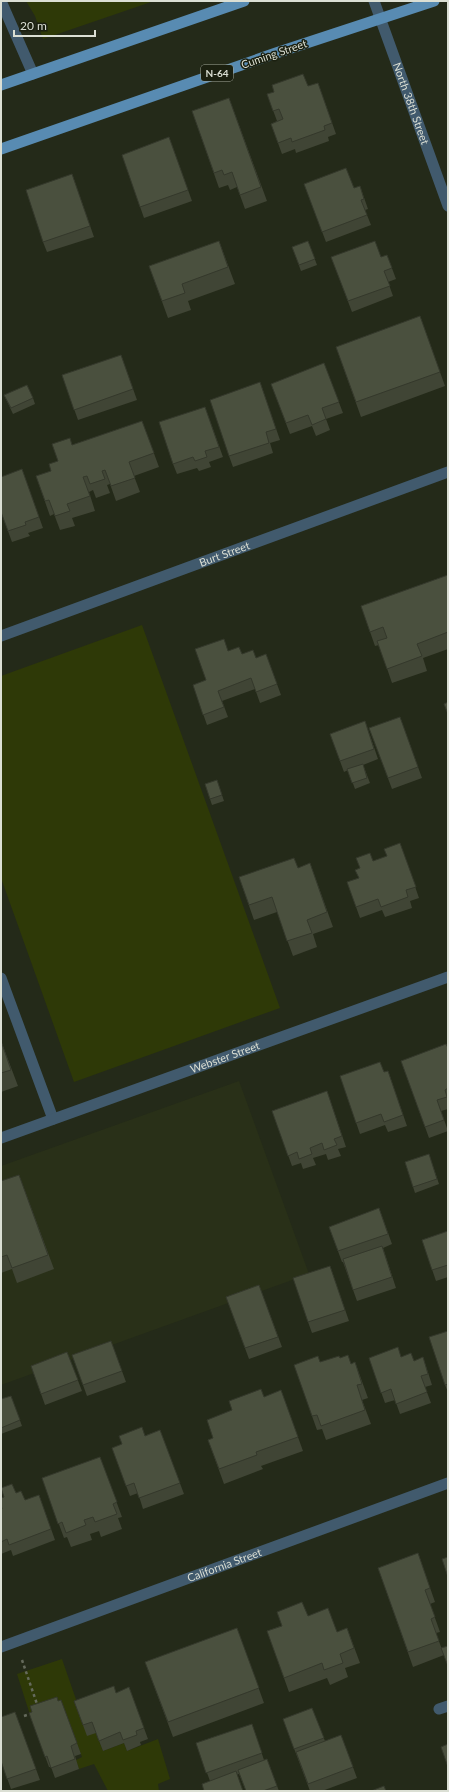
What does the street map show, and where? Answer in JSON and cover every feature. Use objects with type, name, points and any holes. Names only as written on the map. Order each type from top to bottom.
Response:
[{"type":"main road","points":[[1,85],[244,1]]},
{"type":"main road","name":"Cuming Street","points":[[1,149],[276,53],[434,1]]},
{"type":"street","points":[[1,1],[33,74]]},
{"type":"street","name":"North 38th Street","points":[[374,1],[448,206]]},
{"type":"street","name":"Burt Street","points":[[1,636],[448,472]]},
{"type":"street","name":"Webster Street","points":[[1,1138],[448,977]]},
{"type":"street","points":[[1,978],[53,1119]]},
{"type":"street","name":"California Street","points":[[1,1647],[448,1483]]},
{"type":"path","points":[[24,1716],[39,1710],[28,1677]]},
{"type":"shaded area","points":[[239,1081],[309,1274],[1,1385],[1,1166]]},
{"type":"green space","points":[[26,1],[154,1],[43,39],[35,16]]},
{"type":"green space","points":[[142,625],[280,1008],[74,1082],[1,878],[1,676]]},
{"type":"green space","points":[[62,1659],[80,1711],[96,1733],[103,1751],[124,1743],[127,1751],[158,1739],[170,1779],[158,1784],[159,1791],[108,1791],[94,1764],[79,1769],[76,1760],[82,1757],[65,1711],[60,1707],[31,1718],[17,1674]]},
{"type":"building","points":[[303,74],[308,86],[318,83],[332,123],[324,126],[325,130],[292,142],[291,138],[278,143],[271,124],[283,119],[279,109],[273,111],[267,94],[274,92],[272,85]]},
{"type":"building","points":[[229,98],[261,187],[240,195],[232,172],[224,175],[222,170],[214,173],[192,111]]},
{"type":"building","points":[[169,137],[188,190],[140,207],[122,155]]},
{"type":"building","points":[[346,168],[354,188],[360,186],[364,199],[361,200],[367,215],[322,232],[304,184]]},
{"type":"building","points":[[72,174],[90,226],[43,242],[26,190]]},
{"type":"building","points":[[219,241],[228,267],[182,284],[185,293],[162,301],[149,266]]},
{"type":"building","points":[[308,241],[315,259],[299,265],[292,247]]},
{"type":"building","points":[[375,241],[381,257],[387,255],[392,268],[384,271],[390,286],[348,301],[331,257]]},
{"type":"building","points":[[420,316],[440,372],[356,402],[336,347]]},
{"type":"building","points":[[121,355],[133,389],[74,410],[62,375]]},
{"type":"building","points":[[324,363],[339,402],[322,408],[326,419],[312,425],[308,415],[286,423],[271,384]]},
{"type":"building","points":[[260,382],[276,429],[266,432],[269,443],[229,456],[210,400]]},
{"type":"building","points":[[27,385],[33,398],[11,408],[4,395]]},
{"type":"building","points":[[205,407],[219,447],[205,451],[207,457],[195,461],[193,457],[173,464],[159,422]]},
{"type":"building","points":[[142,421],[154,453],[129,462],[135,478],[111,486],[105,470],[102,471],[105,479],[90,484],[87,476],[83,477],[90,496],[67,504],[70,511],[55,516],[49,500],[45,501],[36,476],[51,471],[49,464],[58,461],[52,444],[70,438],[72,445]]},
{"type":"building","points":[[22,469],[39,517],[25,522],[26,525],[8,531],[1,512],[1,477]]},
{"type":"building","points":[[448,575],[448,632],[417,644],[422,656],[387,669],[377,641],[387,638],[383,627],[370,632],[361,606]]},
{"type":"building","points":[[224,639],[228,651],[239,647],[242,654],[253,650],[256,658],[266,654],[277,684],[256,692],[251,678],[218,691],[224,707],[203,715],[193,685],[206,680],[195,649]]},
{"type":"building","points":[[448,702],[448,714],[444,704]]},
{"type":"building","points":[[400,717],[418,767],[388,778],[369,728]]},
{"type":"building","points":[[365,721],[374,749],[340,761],[330,734]]},
{"type":"building","points":[[363,764],[367,778],[352,783],[347,769]]},
{"type":"building","points":[[217,780],[222,795],[210,799],[205,784]]},
{"type":"building","points":[[400,843],[416,887],[406,890],[408,897],[381,907],[378,899],[356,907],[347,882],[359,878],[355,870],[360,868],[356,858],[370,853],[373,861],[387,856],[384,849]]},
{"type":"building","points":[[294,858],[298,868],[310,863],[327,912],[307,920],[312,933],[287,941],[272,897],[249,905],[239,877]]},
{"type":"building","points":[[1,1041],[11,1070],[1,1073]]},
{"type":"building","points":[[446,1044],[448,1048],[448,1088],[445,1090],[447,1097],[437,1100],[444,1120],[425,1127],[401,1061]]},
{"type":"building","points":[[380,1062],[384,1072],[388,1071],[403,1115],[384,1122],[381,1114],[356,1123],[340,1076]]},
{"type":"building","points":[[327,1091],[342,1136],[334,1139],[337,1145],[324,1150],[322,1143],[310,1148],[312,1154],[299,1159],[297,1152],[288,1156],[272,1111]]},
{"type":"building","points":[[429,1154],[437,1179],[413,1187],[405,1162]]},
{"type":"building","points":[[19,1175],[48,1255],[12,1268],[7,1255],[1,1257],[1,1181]]},
{"type":"building","points":[[379,1208],[388,1234],[338,1251],[329,1227]]},
{"type":"building","points":[[448,1231],[448,1265],[432,1270],[422,1240]]},
{"type":"building","points":[[382,1246],[392,1277],[353,1290],[343,1259]]},
{"type":"building","points":[[330,1266],[345,1310],[308,1322],[293,1278]]},
{"type":"building","points":[[259,1285],[278,1337],[245,1348],[226,1297]]},
{"type":"building","points":[[448,1331],[448,1384],[445,1385],[429,1337]]},
{"type":"building","points":[[111,1341],[122,1371],[83,1385],[72,1355]]},
{"type":"building","points":[[398,1347],[401,1357],[411,1353],[414,1361],[423,1357],[428,1374],[421,1376],[427,1392],[396,1404],[391,1389],[381,1393],[369,1358]]},
{"type":"building","points":[[67,1352],[78,1380],[41,1394],[31,1366]]},
{"type":"building","points":[[348,1355],[351,1364],[355,1362],[362,1384],[357,1385],[365,1410],[321,1426],[317,1415],[312,1416],[294,1365],[318,1356],[320,1362],[339,1356],[340,1358]]},
{"type":"building","points":[[261,1389],[264,1397],[281,1390],[298,1437],[256,1452],[257,1455],[219,1469],[208,1440],[213,1438],[207,1420],[232,1410],[229,1401]]},
{"type":"building","points":[[11,1396],[20,1420],[1,1428],[1,1399]]},
{"type":"building","points":[[142,1427],[145,1436],[160,1430],[180,1483],[139,1498],[134,1483],[126,1486],[112,1448],[122,1444],[119,1436]]},
{"type":"building","points":[[100,1457],[117,1502],[113,1504],[117,1514],[95,1522],[93,1517],[84,1520],[86,1525],[66,1533],[62,1522],[58,1524],[42,1478]]},
{"type":"building","points":[[12,1484],[16,1493],[21,1491],[25,1500],[39,1495],[51,1529],[9,1545],[7,1539],[1,1542],[1,1498],[4,1497],[1,1488]]},
{"type":"building","points":[[418,1553],[430,1588],[425,1590],[435,1617],[431,1619],[439,1641],[408,1652],[378,1568]]},
{"type":"building","points":[[448,1557],[448,1577],[442,1559]]},
{"type":"building","points":[[302,1602],[308,1616],[328,1608],[337,1632],[347,1628],[354,1648],[340,1654],[343,1663],[324,1670],[322,1663],[284,1678],[267,1631],[282,1626],[277,1612]]},
{"type":"building","points":[[237,1628],[259,1688],[168,1722],[145,1662]]},
{"type":"building","points":[[448,1646],[448,1666],[441,1648]]},
{"type":"building","points":[[114,1686],[116,1693],[129,1687],[144,1728],[136,1731],[137,1735],[123,1740],[120,1732],[99,1741],[92,1722],[83,1725],[74,1701]]},
{"type":"building","points":[[57,1697],[58,1701],[61,1700],[77,1743],[71,1746],[75,1759],[51,1768],[47,1756],[45,1757],[29,1713],[32,1712],[30,1706]]},
{"type":"building","points":[[312,1708],[324,1738],[294,1749],[283,1719]]},
{"type":"building","points":[[15,1712],[36,1769],[7,1779],[1,1761],[1,1717]]},
{"type":"building","points":[[252,1724],[262,1753],[206,1773],[196,1743]]},
{"type":"building","points":[[341,1735],[353,1767],[308,1784],[296,1752]]},
{"type":"building","points":[[448,1744],[448,1767],[441,1747]]},
{"type":"building","points":[[267,1759],[277,1786],[263,1791],[246,1791],[238,1770]]},
{"type":"building","points":[[236,1771],[243,1791],[204,1791],[202,1784]]},
{"type":"building","points":[[384,1786],[386,1791],[371,1791]]}]
